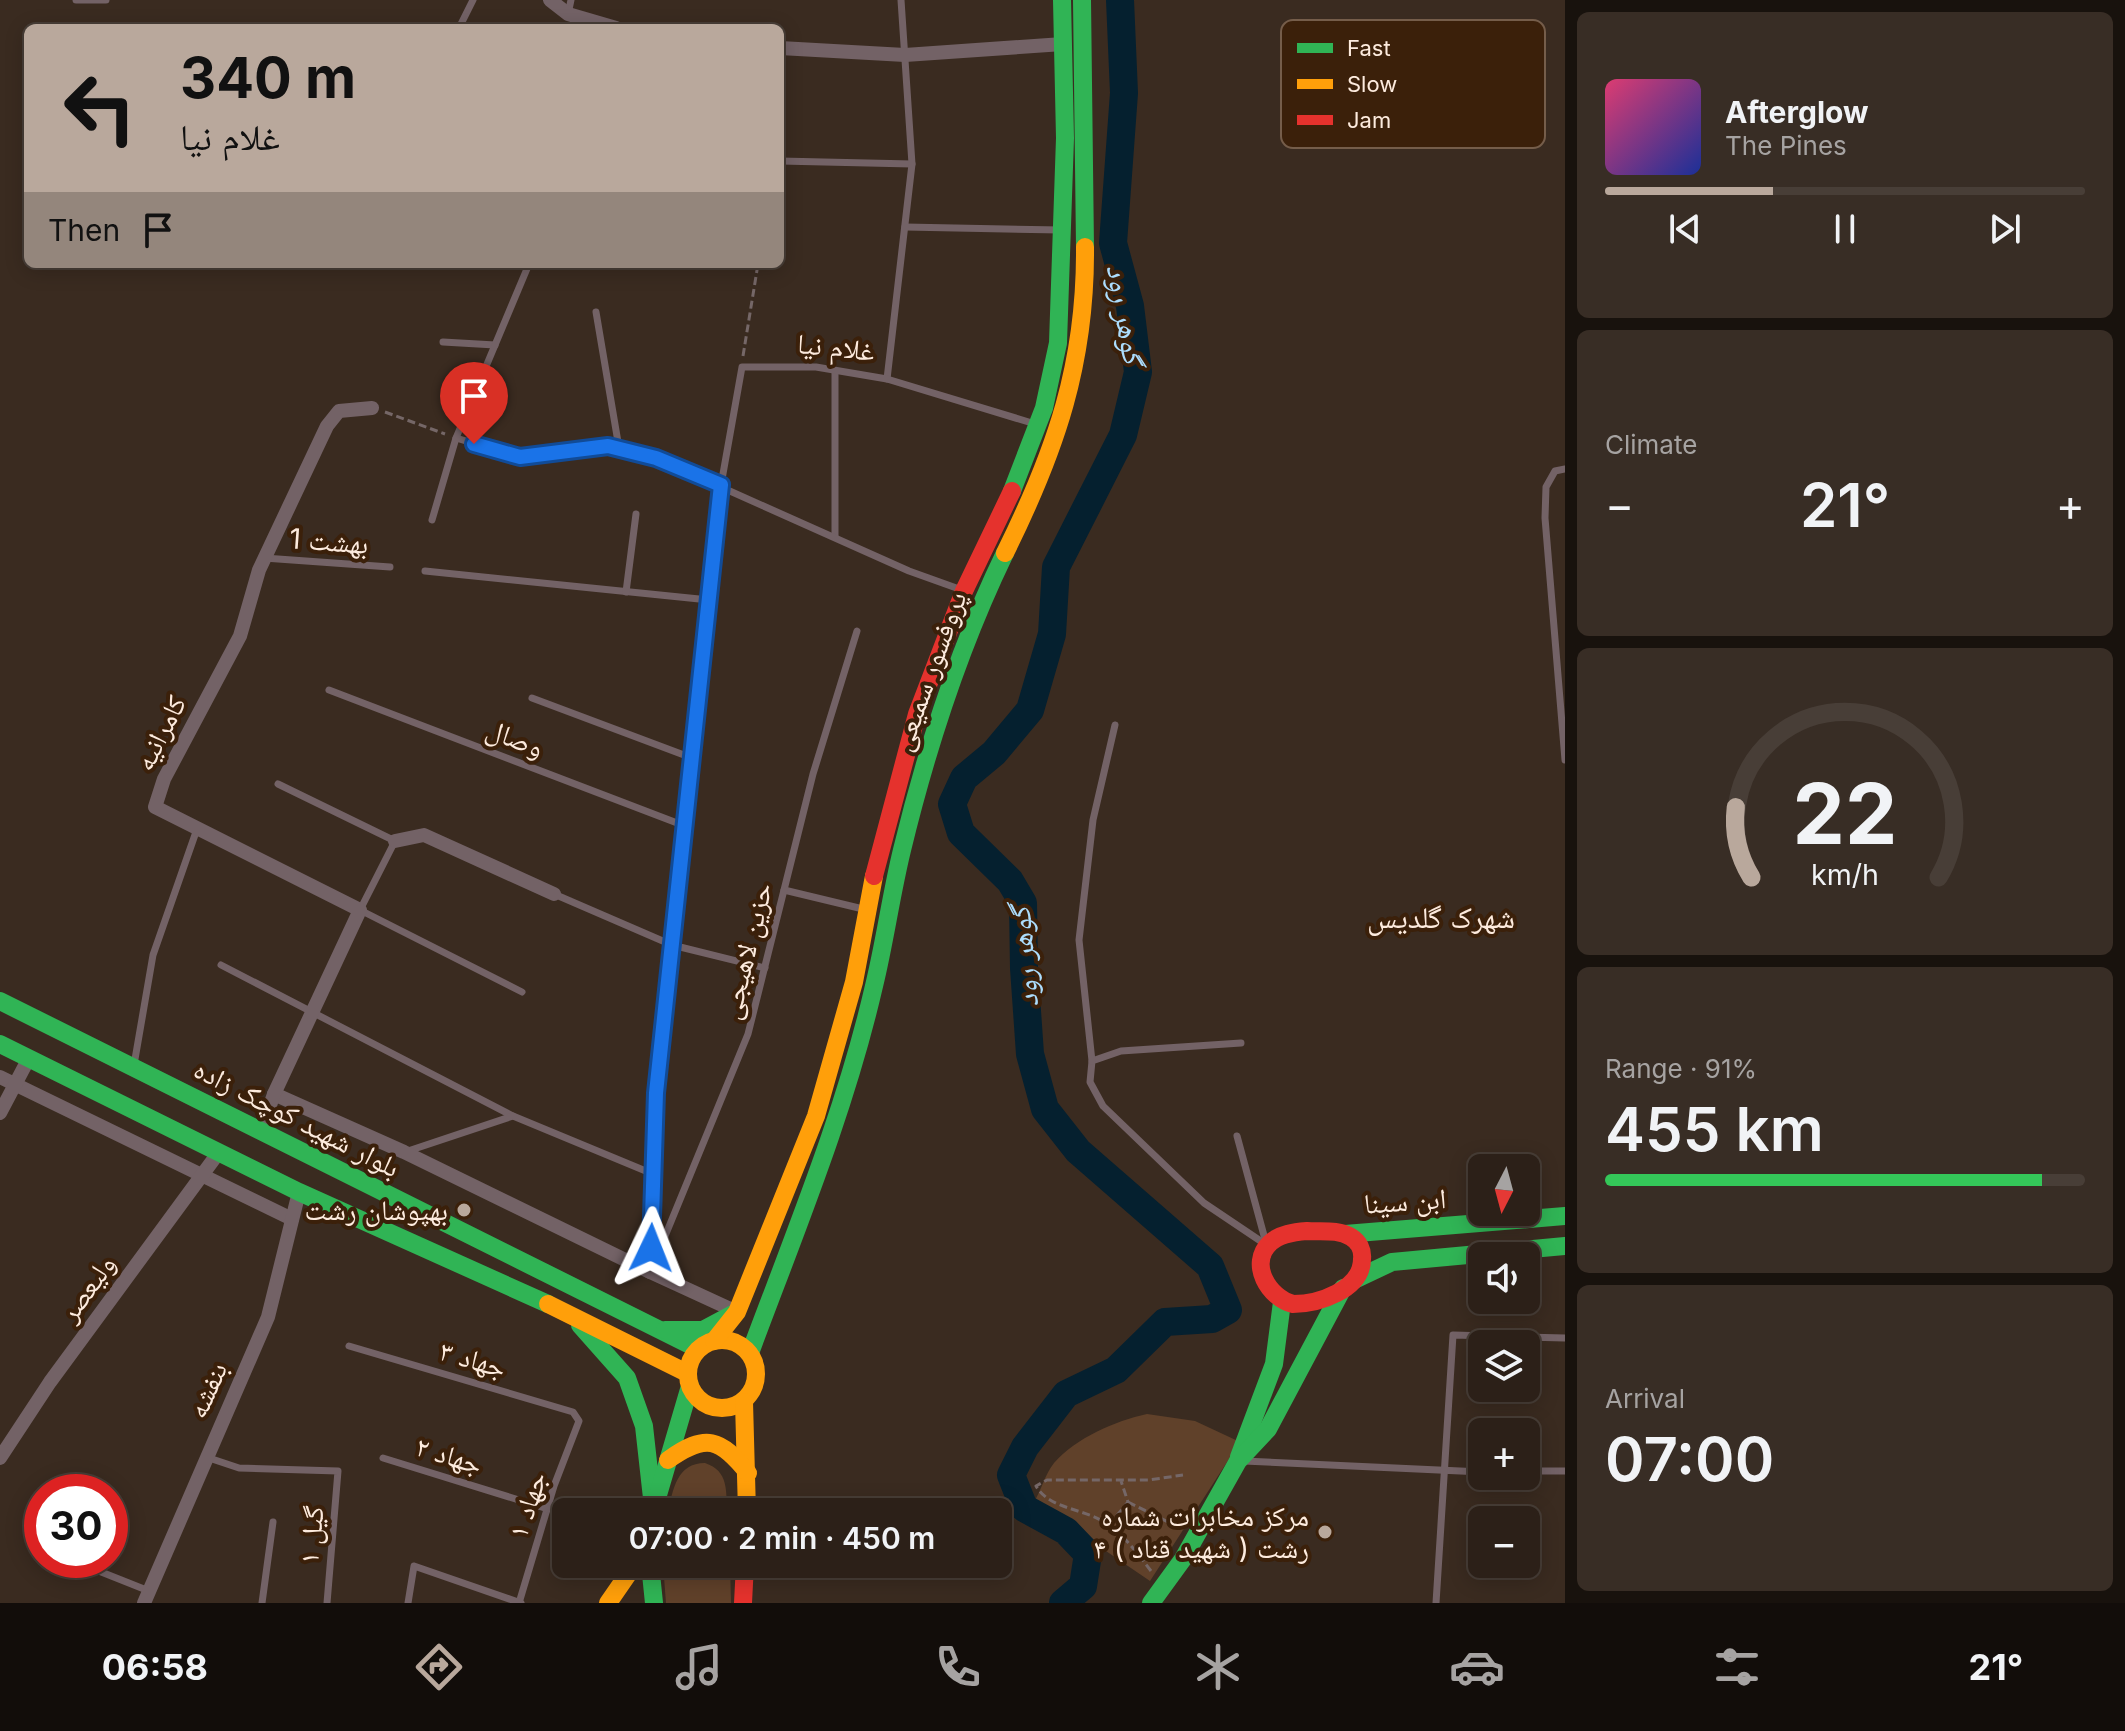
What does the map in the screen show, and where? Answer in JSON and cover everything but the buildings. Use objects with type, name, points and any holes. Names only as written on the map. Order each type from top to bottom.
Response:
[{"type":"main road","name":"پروفسور سمیعی","points":[[706,1345],[737,1312],[816,1116],[854,982],[879,847],[917,714],[964,591],[1008,501],[1038,425],[1058,343],[1064,230],[1062,0]]},
{"type":"main road","name":"پروفسور سمیعی","points":[[750,1353],[836,1124],[874,987],[901,852],[936,720],[983,599],[1027,509],[1064,414],[1080,347],[1085,275],[1082,0]]},
{"type":"main road","name":"بلوار شهید کوچک زاده","points":[[0,1001],[660,1330],[706,1345]]},
{"type":"main road","points":[[0,1044],[299,1192],[569,1314],[688,1380],[696,1397],[719,1409],[744,1402]]},
{"type":"main road","name":"ابن سینا","points":[[1345,1234],[1565,1216]]},
{"type":"main road","points":[[1157,1598],[1238,1461],[1268,1429],[1350,1283],[1363,1252],[1358,1241],[1345,1234],[1293,1233],[1267,1246],[1262,1259],[1263,1274],[1272,1296],[1282,1302],[1308,1302],[1350,1283]]},
{"type":"main road","name":"ابن سینا","points":[[1350,1283],[1392,1262],[1565,1246]]},
{"type":"main road","points":[[1238,1461],[1247,1423],[1276,1366],[1283,1332],[1282,1302]]},
{"type":"main road","points":[[660,1330],[703,1330],[737,1312]]},
{"type":"main road","points":[[569,1314],[627,1378],[644,1426],[652,1498]]},
{"type":"main road","points":[[656,1498],[688,1380],[706,1345],[734,1341],[750,1353],[757,1379],[744,1402],[747,1498]]},
{"type":"main road","points":[[668,1460],[689,1444],[711,1440],[728,1447],[748,1473]]},
{"type":"main road","points":[[608,1603],[625,1578]]},
{"type":"main road","points":[[651,1578],[654,1603]]},
{"type":"main road","points":[[743,1603],[744,1578]]},
{"type":"street","points":[[550,0],[607,24]]},
{"type":"street","points":[[784,48],[905,55],[1063,44]]},
{"type":"street","name":"کامرانیه","points":[[360,910],[155,807],[164,779],[240,636],[264,558],[327,426],[339,411],[372,408]]},
{"type":"street","points":[[650,1272],[656,1093],[721,485]]},
{"type":"street","points":[[395,841],[424,835],[554,894]]},
{"type":"street","points":[[261,1131],[274,1094],[360,910]]},
{"type":"street","points":[[0,1113],[29,1058]]},
{"type":"street","points":[[0,1077],[292,1219]]},
{"type":"street","points":[[274,1094],[404,1152],[737,1312]]},
{"type":"street","name":"ولیعصر","points":[[0,1458],[50,1382],[219,1152]]},
{"type":"street","name":"بنفشه","points":[[146,1597],[268,1317],[299,1192]]},
{"type":"lane","points":[[76,0],[106,0]]},
{"type":"lane","points":[[461,24],[473,0]]},
{"type":"lane","points":[[887,379],[912,164],[901,0]]},
{"type":"lane","points":[[784,161],[912,164]]},
{"type":"lane","points":[[905,227],[1064,230]]},
{"type":"lane","points":[[432,520],[456,438],[527,268]]},
{"type":"lane","points":[[596,312],[619,448]]},
{"type":"lane","points":[[443,342],[495,345]]},
{"type":"lane","points":[[721,485],[742,367]]},
{"type":"lane","name":"غلام نیا","points":[[742,367],[835,371],[887,379],[1038,425]]},
{"type":"lane","points":[[835,371],[835,537]]},
{"type":"lane","points":[[456,438],[520,457],[608,446],[656,458],[909,571],[964,591]]},
{"type":"lane","points":[[1565,469],[1555,471],[1546,487],[1545,518],[1565,760]]},
{"type":"lane","points":[[626,592],[636,514]]},
{"type":"lane","name":"بهشت 1","points":[[264,558],[390,567]]},
{"type":"lane","points":[[425,571],[709,600]]},
{"type":"lane","name":"حزین لاهیجی","points":[[650,1272],[748,1034],[813,774],[857,631]]},
{"type":"lane","name":"وصال","points":[[329,690],[685,826]]},
{"type":"lane","points":[[532,698],[692,758]]},
{"type":"lane","points":[[1115,725],[1093,820],[1079,940],[1092,1061],[1090,1082],[1103,1106],[1204,1203],[1267,1246]]},
{"type":"lane","points":[[278,784],[395,841],[360,910],[522,992]]},
{"type":"lane","points":[[134,1067],[153,955],[197,829]]},
{"type":"lane","points":[[784,890],[867,910]]},
{"type":"lane","points":[[554,894],[672,945],[765,968]]},
{"type":"lane","points":[[221,965],[513,1116],[653,1174]]},
{"type":"lane","points":[[1092,1061],[1121,1051],[1241,1043]]},
{"type":"lane","points":[[404,1152],[513,1116]]},
{"type":"lane","points":[[1237,1136],[1267,1246]]},
{"type":"lane","points":[[1436,1603],[1453,1335],[1565,1338]]},
{"type":"lane","name":"جهاد ۳","points":[[349,1346],[573,1412],[579,1421]]},
{"type":"lane","name":"جهاد ۱","points":[[520,1603],[579,1421]]},
{"type":"lane","name":"گیل ۱","points":[[206,1457],[239,1468],[338,1471],[327,1603]]},
{"type":"lane","name":"جهاد ۲","points":[[383,1458],[548,1509]]},
{"type":"lane","points":[[1238,1461],[1468,1472]]},
{"type":"lane","points":[[1540,1471],[1565,1471]]},
{"type":"lane","points":[[262,1603],[273,1522]]},
{"type":"lane","points":[[408,1603],[414,1566],[520,1603]]},
{"type":"lane","points":[[107,1578],[146,1597]]},
{"type":"path","points":[[742,367],[757,268]]},
{"type":"path","points":[[372,408],[456,438]]},
{"type":"path","points":[[1157,1598],[1129,1542],[1109,1525],[1042,1497],[1036,1486],[1047,1480],[1121,1480],[1183,1475]]},
{"type":"path","points":[[1121,1480],[1128,1502],[1196,1536]]},
{"type":"path","points":[[1109,1525],[1128,1502]]},
{"type":"shaded area","points":[[1147,1414],[1195,1421],[1240,1442],[1150,1581],[1034,1502],[1051,1467],[1073,1446],[1109,1426]]},
{"type":"shaded area","points":[[705,1463],[718,1471],[725,1483],[726,1498],[672,1498],[682,1472]]},
{"type":"shaded area","points":[[664,1578],[730,1578],[731,1603],[666,1603]]},
{"type":"waterway","name":"گوهر رود","points":[[1063,1603],[1083,1586],[1088,1554],[1066,1531],[1024,1508],[1011,1475],[1025,1447],[1066,1394],[1116,1370],[1165,1322],[1212,1319],[1228,1310],[1210,1266],[1078,1151],[1045,1109],[1030,1054],[1023,903],[1010,881],[961,833],[952,804],[964,778],[994,753],[1030,710],[1052,634],[1056,567],[1123,435],[1138,372],[1130,306],[1113,243],[1124,93],[1120,0]]},
{"type":"traffic: fast","points":[[1012,491],[1044,408],[1058,343],[1065,138],[1062,0]]},
{"type":"traffic: fast","points":[[1082,0],[1085,247]]},
{"type":"traffic: fast","points":[[750,1353],[849,1079],[874,986],[902,850],[933,736],[973,625],[1005,553]]},
{"type":"traffic: fast","points":[[0,1001],[698,1349]]},
{"type":"traffic: fast","points":[[0,1044],[299,1192],[548,1304]]},
{"type":"traffic: fast","points":[[1345,1234],[1565,1216]]},
{"type":"traffic: fast","points":[[1356,1279],[1392,1262],[1565,1246]]},
{"type":"traffic: fast","points":[[1151,1603],[1183,1559],[1238,1461],[1268,1429],[1343,1288]]},
{"type":"traffic: fast","points":[[1239,1457],[1274,1364],[1282,1302]]},
{"type":"traffic: fast","points":[[665,1330],[703,1330],[733,1314]]},
{"type":"traffic: fast","points":[[580,1325],[627,1378],[644,1426],[652,1498]]},
{"type":"traffic: fast","points":[[657,1498],[690,1386]]},
{"type":"traffic: fast","points":[[651,1578],[654,1603]]},
{"type":"traffic: slow","points":[[1005,553],[1053,442],[1074,368],[1084,289],[1085,247]]},
{"type":"traffic: slow","points":[[714,1341],[737,1312],[816,1116],[854,982],[874,876]]},
{"type":"traffic: slow","points":[[548,1304],[687,1373]]},
{"type":"traffic: slow","points":[[715,1340],[729,1340],[741,1345],[751,1355],[756,1374],[751,1393],[741,1403],[729,1408],[715,1408],[703,1403],[693,1393],[688,1381],[688,1367],[693,1355],[703,1345],[715,1340]]},
{"type":"traffic: slow","points":[[744,1402],[747,1498]]},
{"type":"traffic: slow","points":[[668,1460],[693,1446],[712,1443],[729,1452],[748,1473]]},
{"type":"traffic: slow","points":[[608,1603],[625,1578]]},
{"type":"traffic: jam","points":[[874,876],[917,714],[964,591],[1012,491]]},
{"type":"traffic: jam","points":[[1307,1231],[1335,1232],[1354,1239],[1362,1252],[1360,1270],[1355,1279],[1337,1293],[1293,1304],[1284,1301],[1269,1288],[1261,1270],[1261,1261],[1264,1251],[1274,1240],[1307,1231]]},
{"type":"traffic: jam","points":[[743,1603],[744,1578]]},
{"type":"place","name":"بهپوشان رشت","points":[[464,1210]]},
{"type":"place","name":"مرکز مخابرات شماره ۴ رشت ( شهید قناد )","points":[[1325,1532]]},
{"type":"district","name":"شهرک گلدیس","points":[[1441,917]]},
{"type":"route","points":[[474,444],[520,457],[608,446],[656,458],[721,485],[656,1093],[651,1248]]}]
